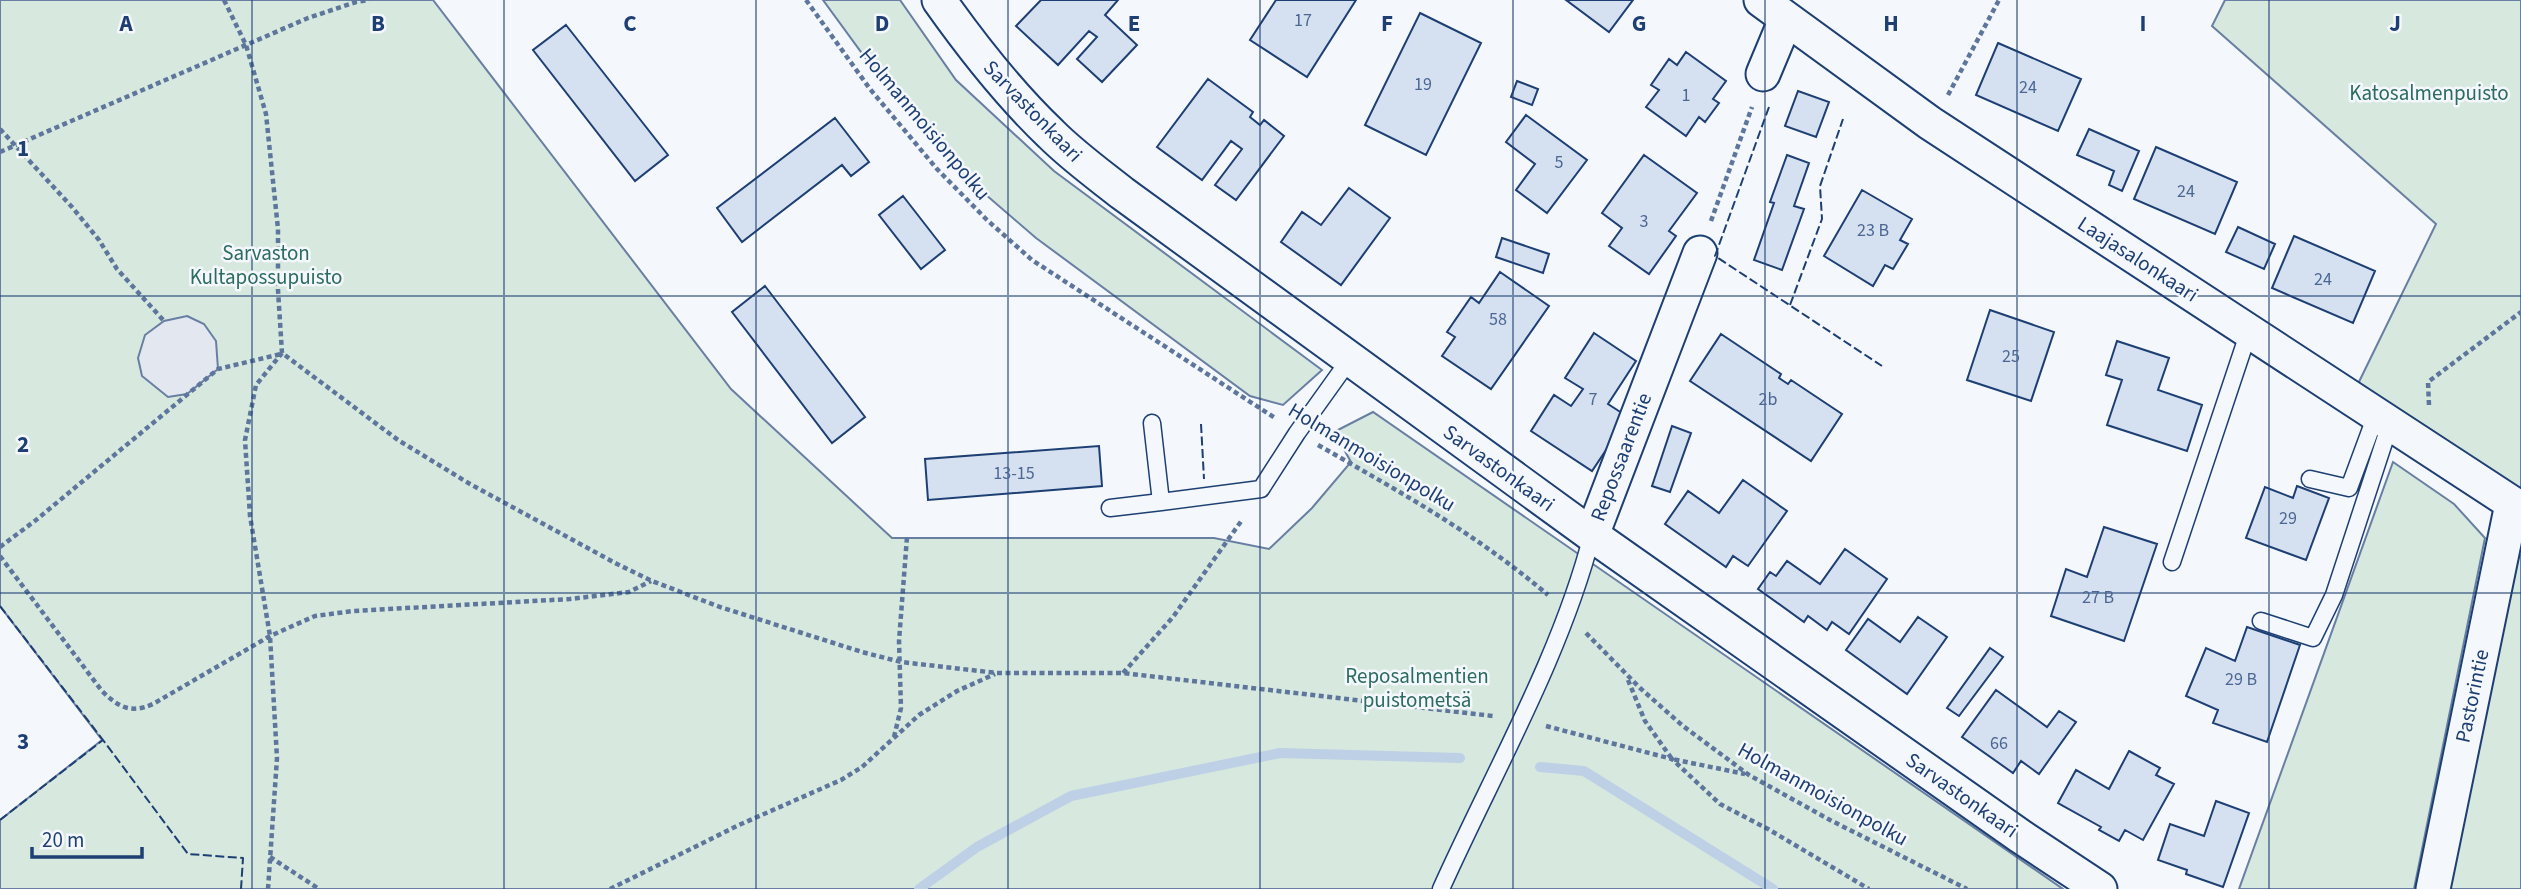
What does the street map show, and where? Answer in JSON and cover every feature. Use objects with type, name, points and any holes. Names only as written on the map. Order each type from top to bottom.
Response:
[{"type":"street","name":"Sarvastonkaari","points":[[939,0],[997,77],[1053,136],[1122,193],[1592,535],[2020,836],[2100,889]]},
{"type":"street","name":"Laajasalonkaari","points":[[1774,9],[1930,122],[2516,506]]},
{"type":"street","points":[[1763,74],[1774,9]]},
{"type":"street","name":"Repossaarentie","points":[[1592,535],[1700,253]]},
{"type":"street","name":"Pastorintie","points":[[2433,889],[2516,506]]},
{"type":"lane","points":[[2172,562],[2249,331]]},
{"type":"lane","points":[[1110,508],[1261,489],[1350,359]]},
{"type":"lane","points":[[2310,479],[2349,488],[2383,419]]},
{"type":"lane","points":[[2261,621],[2313,638],[2334,595],[2383,419]]},
{"type":"lane","points":[[1152,423],[1161,502]]},
{"type":"lane","name":"Repossaarentie","points":[[1441,889],[1567,612],[1581,576],[1592,535]]},
{"type":"path","points":[[223,0],[246,45],[266,114],[278,229],[282,353],[256,385],[245,440],[250,516],[270,636],[277,758],[268,889]]},
{"type":"path","points":[[0,152],[307,18],[369,0]]},
{"type":"path","name":"Holmanmoisionpolku","points":[[806,0],[870,89],[937,169],[987,220],[1032,260],[1297,433],[1441,515],[1510,564],[1567,612],[1626,676],[1684,726],[1749,775],[1830,820],[1967,889]]},
{"type":"path","points":[[1930,122],[1999,0]]},
{"type":"path","points":[[1700,253],[1763,74]]},
{"type":"path","points":[[0,129],[100,240],[117,269],[164,321]]},
{"type":"path","points":[[2429,450],[2428,382],[2521,312]]},
{"type":"path","points":[[0,547],[218,369],[282,353]]},
{"type":"path","points":[[282,353],[398,440],[557,532],[652,581],[790,630],[901,662],[997,673],[1123,673],[1520,719],[1672,760],[1714,766],[1749,775]]},
{"type":"path","points":[[1123,673],[1173,617],[1228,541],[1261,489]]},
{"type":"path","points":[[894,738],[901,708],[899,641],[907,537]]},
{"type":"path","points":[[0,556],[102,691],[114,703],[129,710],[143,709],[153,704],[270,636],[315,616],[353,611],[570,599],[629,592],[652,581]]},
{"type":"path","points":[[610,889],[739,825],[841,780],[862,767],[919,715],[957,691],[997,673]]},
{"type":"path","points":[[1626,676],[1645,721],[1672,760],[1720,804],[1869,889]]},
{"type":"path","points":[[270,857],[319,889]]},
{"type":"green space","points":[[0,0],[433,0],[731,389],[892,538],[1214,538],[1269,549],[1312,508],[1351,462],[1334,432],[1373,412],[2063,889],[0,889],[0,820],[102,740],[0,606]]},
{"type":"green space","points":[[823,0],[900,0],[956,80],[1054,171],[1322,370],[1283,405],[1250,396],[1036,238],[963,175],[891,93]]},
{"type":"green space","name":"Katosalmenpuisto","points":[[2225,0],[2521,0],[2521,491],[2356,388],[2436,224],[2212,26]]},
{"type":"green space","points":[[2393,462],[2454,504],[2485,538],[2414,889],[2239,889]]},
{"type":"green space","points":[[2519,555],[2521,889],[2449,889]]},
{"type":"shaded area","points":[[187,316],[204,324],[216,341],[218,369],[187,394],[168,397],[142,376],[138,358],[145,335],[164,321]]},
{"type":"building","points":[[1041,0],[1118,0],[1105,15],[1137,45],[1102,82],[1077,59],[1097,37],[1089,31],[1058,65],[1016,26]]},
{"type":"building","points":[[1276,0],[1356,0],[1307,77],[1250,40]]},
{"type":"building","points":[[1566,0],[1633,0],[1609,32]]},
{"type":"building","points":[[1420,13],[1481,43],[1426,155],[1365,125]]},
{"type":"building","points":[[566,25],[668,155],[635,181],[533,50]]},
{"type":"building","points":[[1998,43],[2081,79],[2058,131],[1976,95]]},
{"type":"building","points":[[1686,52],[1726,81],[1713,99],[1719,103],[1705,122],[1699,117],[1686,136],[1646,107],[1659,90],[1651,85],[1669,59],[1677,65]]},
{"type":"building","points":[[1208,79],[1253,112],[1250,117],[1260,125],[1264,120],[1284,136],[1236,200],[1215,185],[1242,149],[1231,141],[1202,180],[1157,147]]},
{"type":"building","points":[[1517,81],[1538,89],[1532,105],[1511,97]]},
{"type":"building","points":[[1798,91],[1829,102],[1816,137],[1785,126]]},
{"type":"building","points":[[1526,115],[1587,160],[1547,213],[1516,190],[1535,164],[1506,142]]},
{"type":"building","points":[[835,118],[869,162],[851,176],[842,165],[742,242],[717,208]]},
{"type":"building","points":[[2089,129],[2139,151],[2122,191],[2109,185],[2114,171],[2077,155]]},
{"type":"building","points":[[2156,147],[2237,182],[2215,234],[2134,199]]},
{"type":"building","points":[[1644,155],[1697,193],[1669,231],[1676,236],[1649,274],[1609,246],[1622,228],[1602,213]]},
{"type":"building","points":[[1787,155],[1809,163],[1794,206],[1804,209],[1782,270],[1754,260],[1774,203],[1770,202]]},
{"type":"building","points":[[1349,188],[1390,218],[1341,285],[1281,242],[1302,212],[1321,225]]},
{"type":"building","points":[[1862,190],[1912,219],[1900,240],[1908,244],[1893,269],[1885,265],[1873,286],[1824,256]]},
{"type":"building","points":[[903,196],[945,250],[921,269],[879,215]]},
{"type":"building","points":[[2238,227],[2275,244],[2264,269],[2226,252]]},
{"type":"building","points":[[2294,236],[2375,271],[2353,323],[2272,288]]},
{"type":"building","points":[[1502,238],[1549,254],[1543,273],[1496,257]]},
{"type":"building","points":[[1500,272],[1549,306],[1491,389],[1442,356],[1455,337],[1447,332],[1471,297],[1479,303]]},
{"type":"building","points":[[765,286],[865,417],[832,443],[732,312]]},
{"type":"building","points":[[1990,310],[2054,332],[2031,401],[1967,380]]},
{"type":"building","points":[[1594,333],[1636,361],[1608,404],[1628,417],[1592,471],[1531,431],[1554,395],[1571,406],[1583,389],[1565,378]]},
{"type":"building","points":[[1721,334],[1781,374],[1779,378],[1788,384],[1791,380],[1842,414],[1811,461],[1690,381]]},
{"type":"building","points":[[2117,341],[2169,358],[2158,390],[2202,405],[2187,451],[2107,425],[2122,380],[2106,375]]},
{"type":"building","points":[[1672,426],[1691,433],[1670,492],[1652,486]]},
{"type":"building","points":[[1099,446],[1102,486],[928,500],[925,459]]},
{"type":"building","points":[[1743,480],[1787,511],[1748,566],[1733,556],[1726,567],[1665,524],[1688,491],[1719,513]]},
{"type":"building","points":[[2297,486],[2329,498],[2306,560],[2246,538],[2265,487],[2293,498]]},
{"type":"building","points":[[2104,527],[2157,544],[2124,641],[2051,616],[2066,569],[2087,577]]},
{"type":"building","points":[[1845,549],[1887,579],[1849,634],[1832,622],[1827,630],[1808,616],[1804,622],[1758,589],[1770,572],[1776,576],[1787,561],[1820,584]]},
{"type":"building","points":[[1918,617],[1947,637],[1907,694],[1846,650],[1868,619],[1900,642]]},
{"type":"building","points":[[2247,627],[2300,645],[2267,742],[2213,723],[2218,710],[2186,696],[2206,648],[2235,661]]},
{"type":"building","points":[[1990,648],[2003,657],[1959,716],[1947,708]]},
{"type":"building","points":[[1996,690],[2047,727],[2059,711],[2076,722],[2039,774],[2021,761],[2013,773],[1962,737]]},
{"type":"building","points":[[2129,751],[2160,768],[2156,775],[2174,784],[2143,840],[2125,830],[2119,841],[2099,830],[2101,827],[2058,803],[2076,770],[2109,789]]},
{"type":"building","points":[[2216,801],[2249,813],[2223,887],[2186,874],[2187,870],[2158,860],[2170,824],[2204,836]]},
{"type":"waterway","points":[[919,889],[977,847],[1071,796],[1280,753],[1460,758]]},
{"type":"waterway","points":[[1540,767],[1584,771],[1773,889]]},
{"type":"fence","points":[[1769,107],[1715,256],[1882,366]]},
{"type":"fence","points":[[1790,305],[1822,219],[1820,186],[1843,119]]},
{"type":"fence","points":[[1201,424],[1204,479]]},
{"type":"fence","points":[[0,606],[103,740]]},
{"type":"fence","points":[[0,820],[103,740],[188,854],[243,858],[241,889]]},
{"type":"park label","name":"Sarvaston Kultapossupuisto","points":[[266,265]]},
{"type":"park label","name":"Reposalmentien puistometsä","points":[[1417,688]]}]
